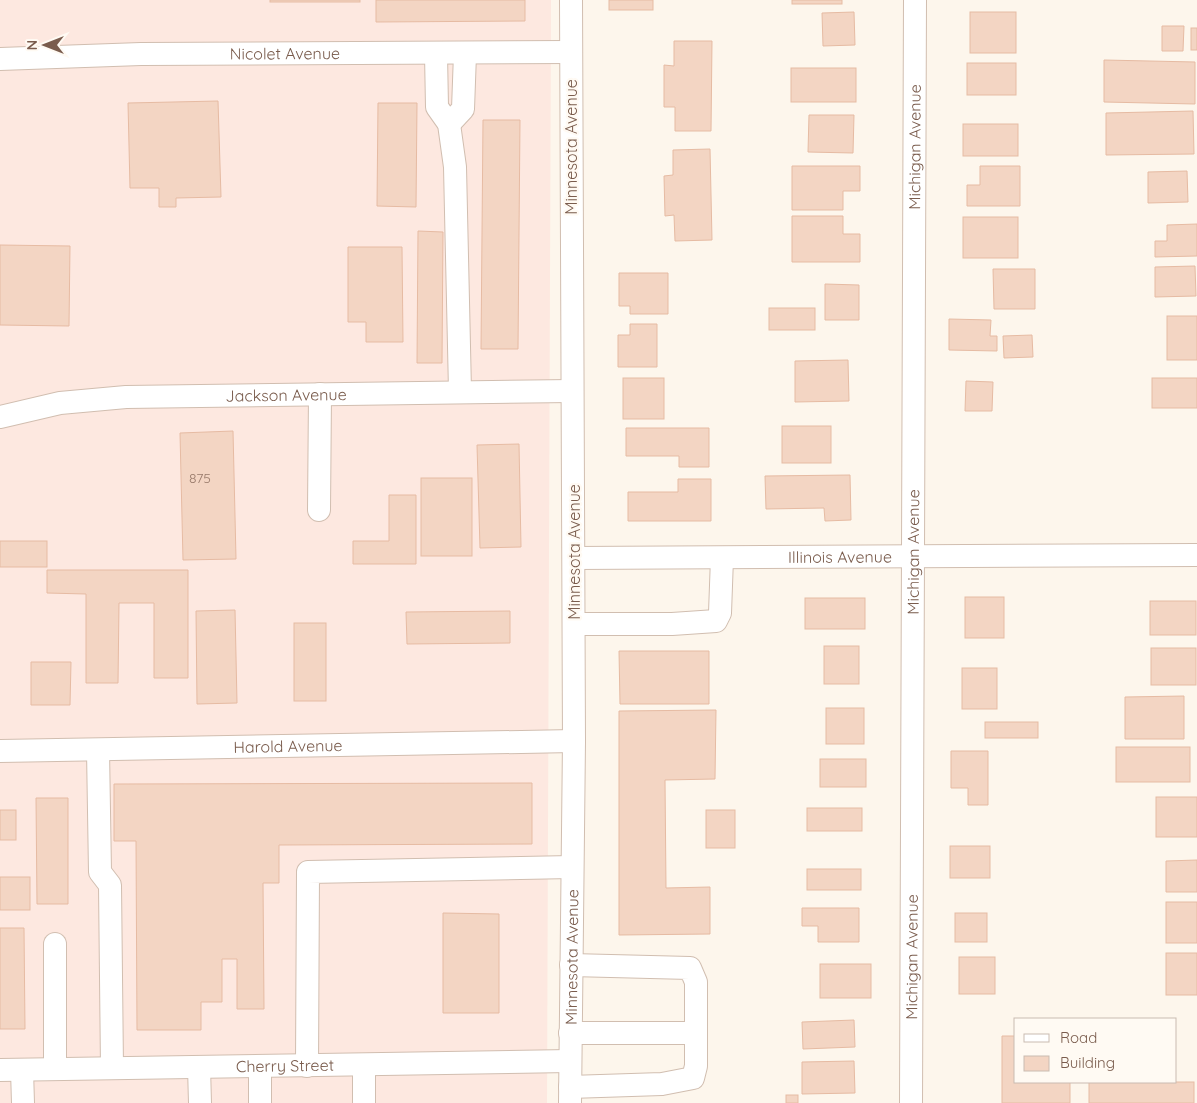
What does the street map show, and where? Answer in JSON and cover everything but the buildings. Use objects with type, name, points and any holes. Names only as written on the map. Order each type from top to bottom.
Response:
[{"type":"street","name":"Minnesota Avenue","points":[[570,1095],[574,741],[571,0]]},
{"type":"street","name":"Michigan Avenue","points":[[910,1103],[914,556],[915,0]]},
{"type":"street","name":"Nicolet Avenue","points":[[0,58],[141,54],[466,54],[571,52]]},
{"type":"street","points":[[436,54],[437,107],[449,124],[455,167],[460,391]]},
{"type":"street","points":[[449,124],[463,109],[466,54]]},
{"type":"street","name":"Jackson Avenue","points":[[0,417],[60,403],[126,397],[460,391],[572,391]]},
{"type":"street","points":[[319,510],[320,394]]},
{"type":"street","name":"Illinois Avenue","points":[[574,558],[1197,555]]},
{"type":"street","points":[[574,624],[672,624],[716,621],[720,613],[722,558]]},
{"type":"street","name":"Harold Avenue","points":[[0,751],[574,741]]},
{"type":"street","points":[[98,750],[100,872],[110,884],[112,1068]]},
{"type":"street","points":[[307,1066],[308,872],[572,867]]},
{"type":"street","points":[[55,944],[55,1070]]},
{"type":"street","points":[[570,1095],[662,1084],[693,1078],[696,1066],[696,982],[690,968],[571,965]]},
{"type":"street","points":[[570,1033],[696,1033]]},
{"type":"street","name":"Cherry Street","points":[[0,1070],[570,1061]]},
{"type":"street","points":[[364,1064],[364,1103]]},
{"type":"street","points":[[260,1066],[260,1103]]},
{"type":"street","points":[[198,1067],[200,1103]]},
{"type":"street","points":[[22,1070],[22,1103]]},
{"type":"shaded area","points":[[0,0],[551,0],[547,1103],[0,1103]]}]
